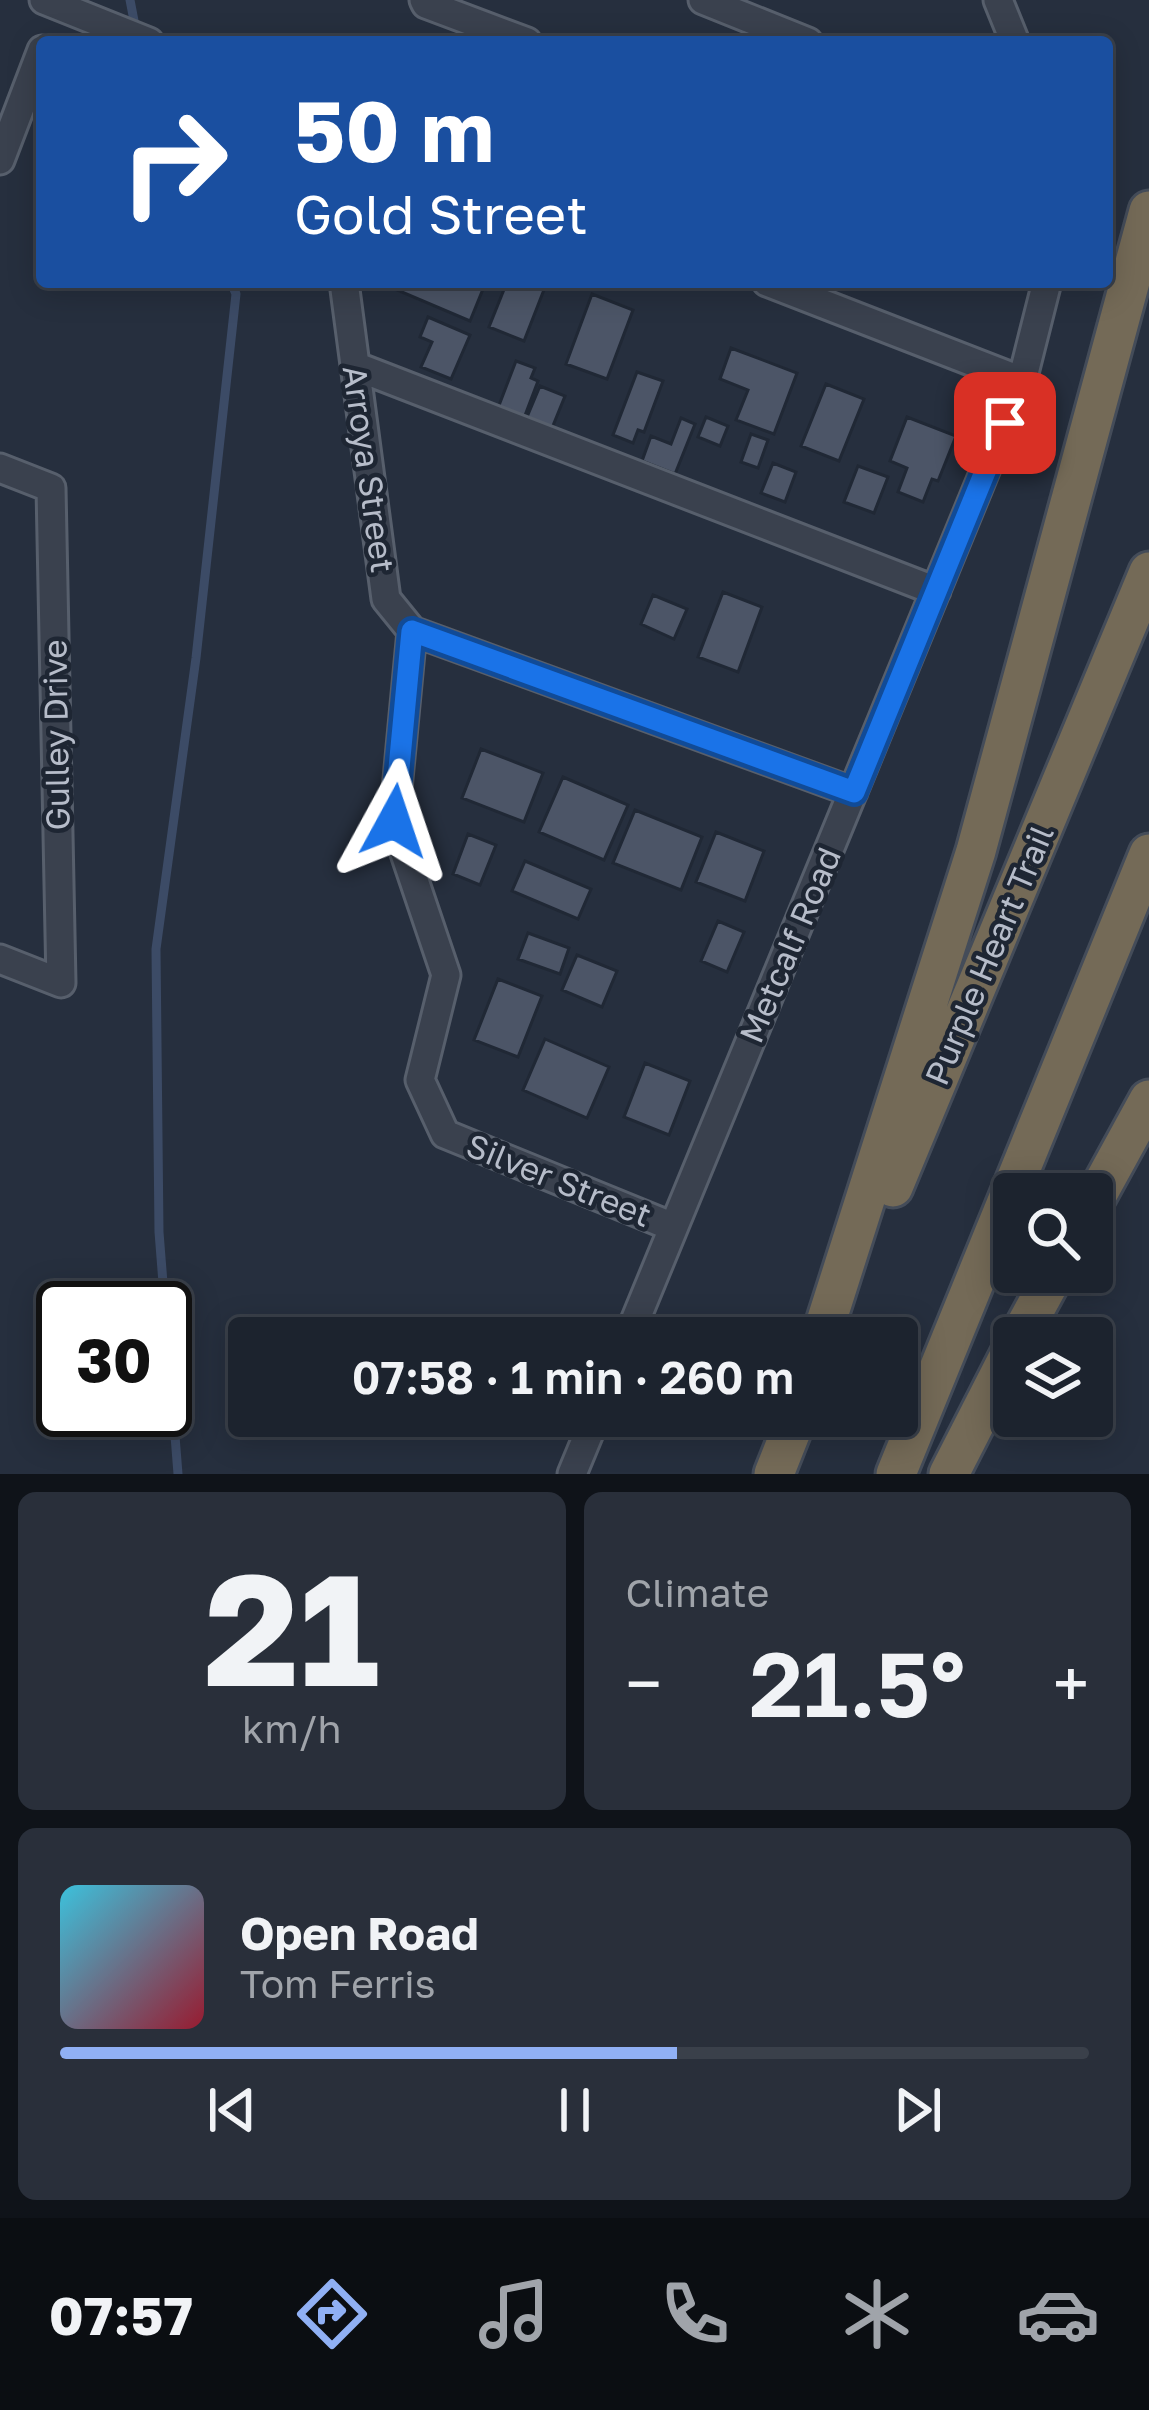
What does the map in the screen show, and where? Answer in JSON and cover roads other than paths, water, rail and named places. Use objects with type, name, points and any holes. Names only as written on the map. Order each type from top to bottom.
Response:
[{"type":"highway","points":[[828,1317],[976,851],[1149,211]]},
{"type":"highway","name":"Purple Heart Trail","points":[[839,1317],[1149,572]]},
{"type":"highway","points":[[896,1474],[1149,854]]},
{"type":"highway","points":[[1109,1173],[1149,1100]]},
{"type":"highway","points":[[949,1474],[993,1388]]},
{"type":"highway","points":[[774,1474],[789,1437]]},
{"type":"street","points":[[424,0],[511,36]]},
{"type":"street","points":[[703,0],[793,36]]},
{"type":"street","points":[[998,0],[1013,36]]},
{"type":"street","points":[[46,36],[51,3],[134,36]]},
{"type":"street","points":[[0,160],[36,67]]},
{"type":"street","name":"Arroya Street","points":[[345,288],[386,598],[412,631]]},
{"type":"street","points":[[782,288],[1022,381]]},
{"type":"street","name":"Metcalf Road","points":[[637,1317],[1022,381],[1045,288]]},
{"type":"street","points":[[355,366],[936,591]]},
{"type":"street","name":"Gulley Drive","points":[[0,468],[51,488],[62,983],[0,959]]},
{"type":"street","points":[[412,631],[854,792]]},
{"type":"street","name":"Silver Street","points":[[412,631],[394,821],[446,975],[421,1080],[445,1134],[673,1227]]},
{"type":"street","points":[[572,1474],[587,1437]]},
{"type":"waterway","points":[[130,0],[136,31]]},
{"type":"waterway","points":[[178,1474],[159,1232],[156,949],[196,658],[234,288]]}]
